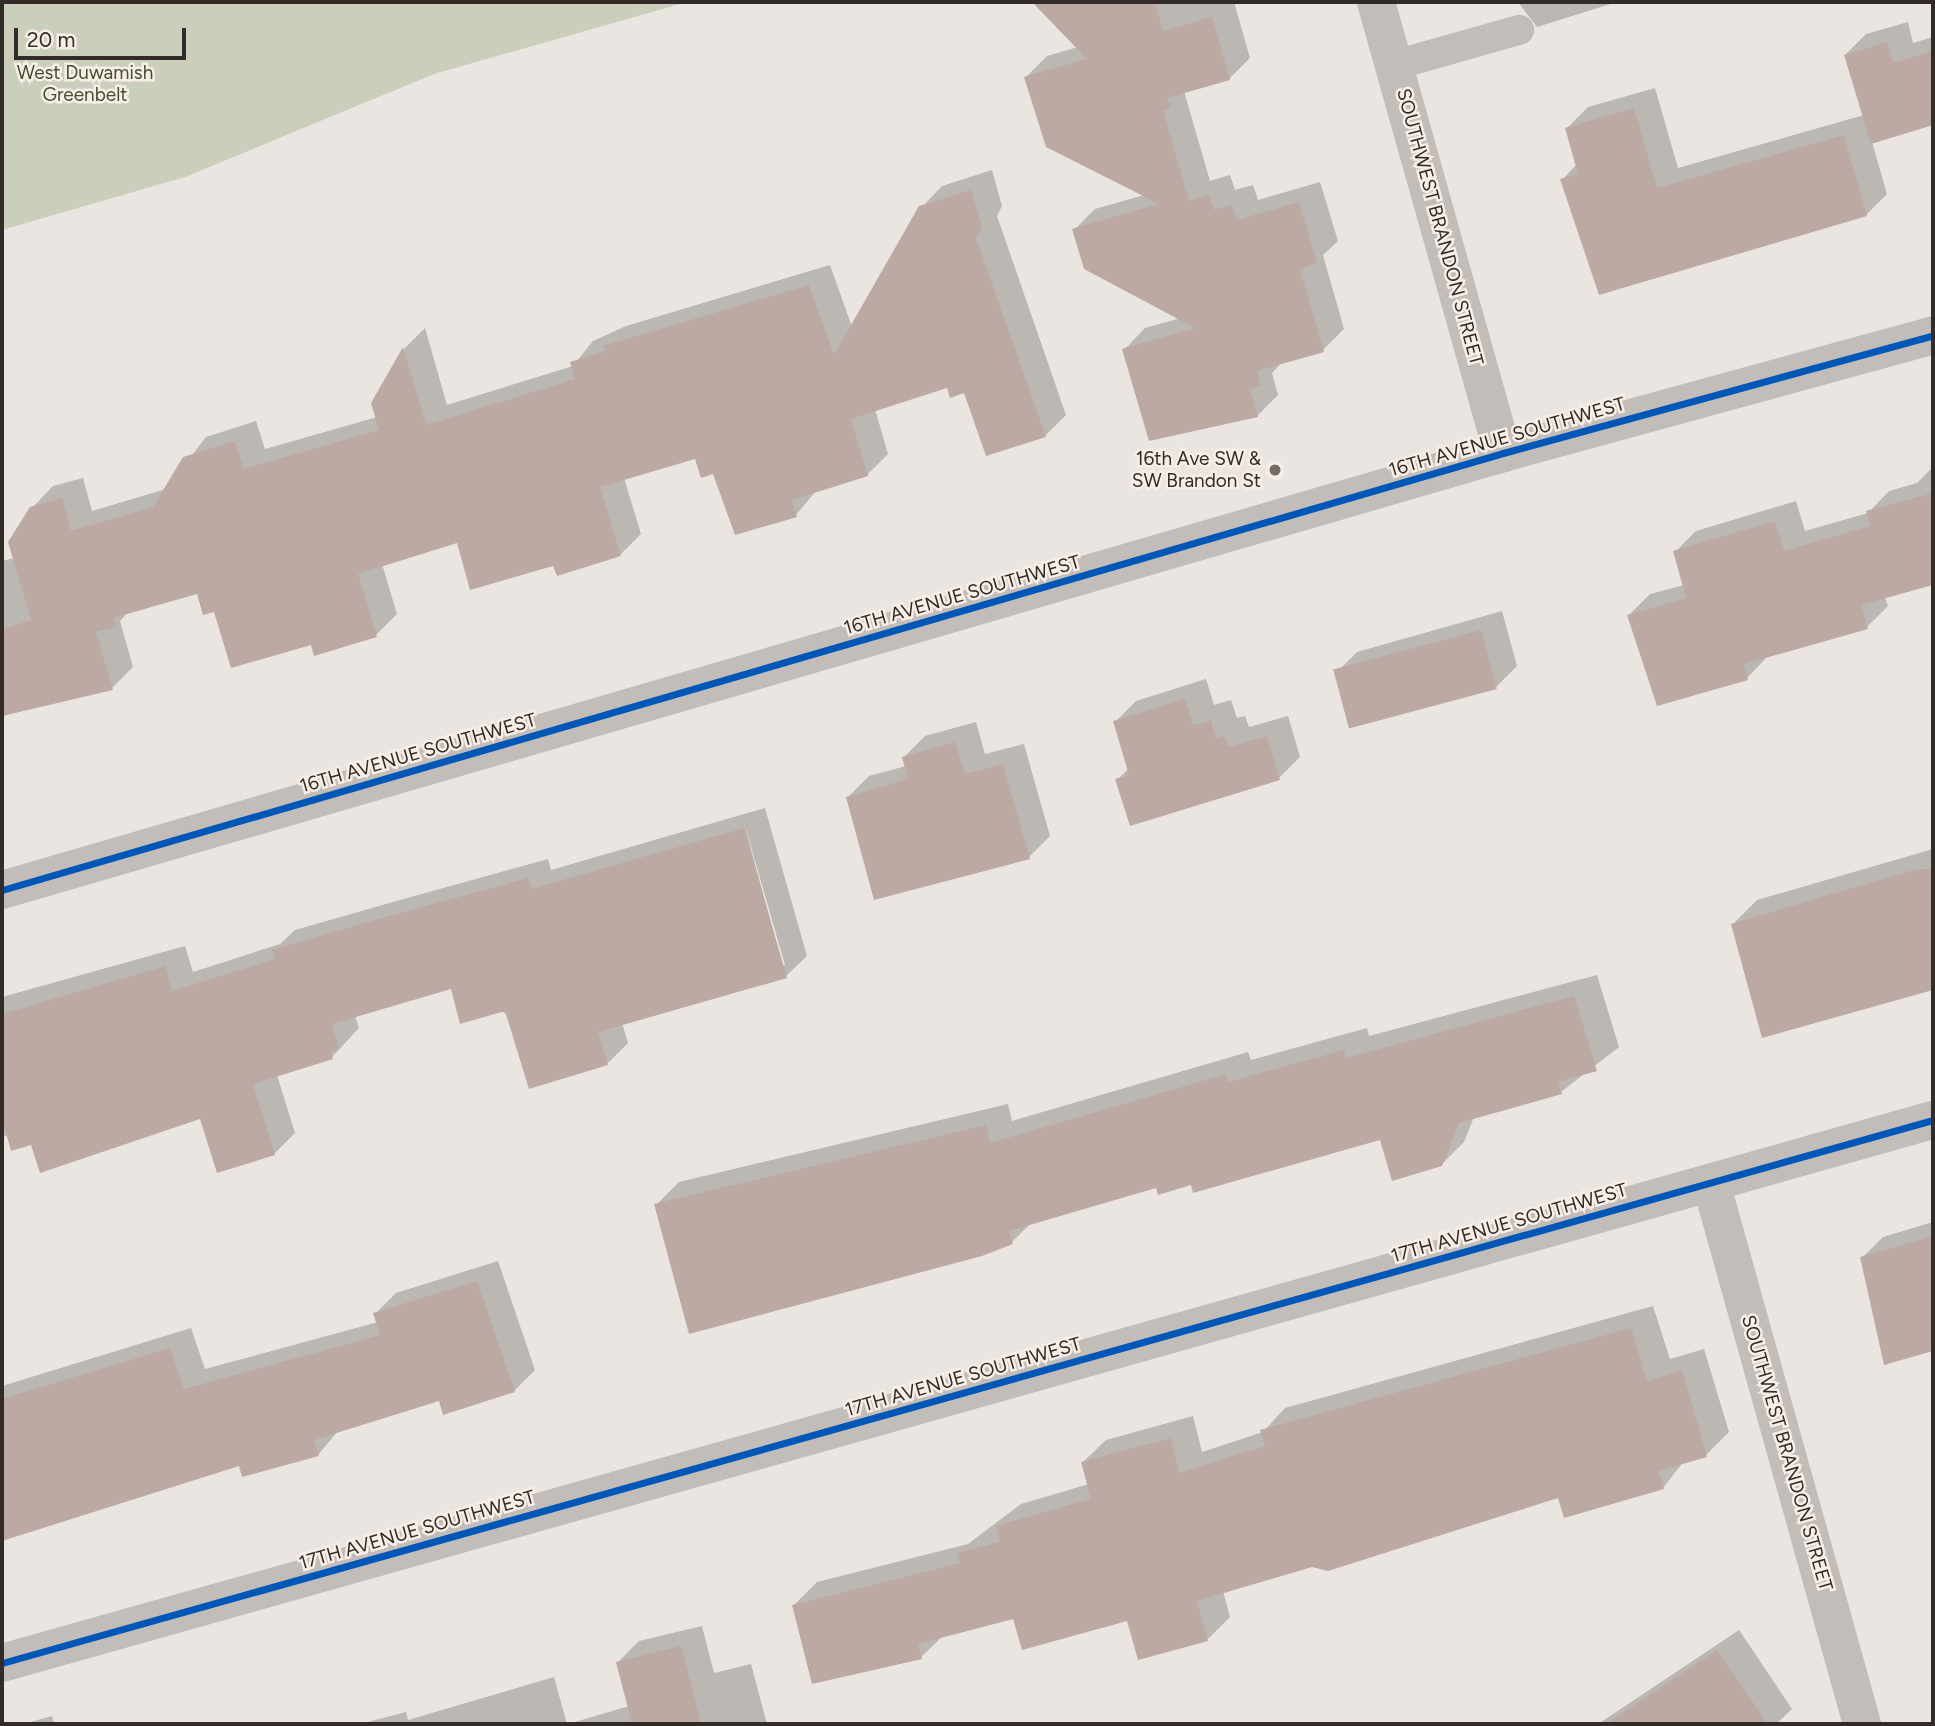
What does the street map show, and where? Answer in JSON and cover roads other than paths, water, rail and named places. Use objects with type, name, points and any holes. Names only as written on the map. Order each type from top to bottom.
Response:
[{"type":"street","name":"SOUTHWEST BRANDON STREET","points":[[1376,2],[1503,453]]},
{"type":"street","name":"16TH AVENUE SOUTHWEST","points":[[2,890],[1503,453],[1933,335]]},
{"type":"street","name":"17TH AVENUE SOUTHWEST","points":[[2,1663],[1933,1120]]},
{"type":"street","name":"SOUTHWEST BRANDON STREET","points":[[1711,1183],[1862,1724]]},
{"type":"lane","points":[[1395,65],[1519,30]]},
{"type":"place","name":"16th Ave SW & SW Brandon St","points":[[1275,470]]},
{"type":"park label","name":"West Duwamish Greenbelt","points":[[85,84]]}]
